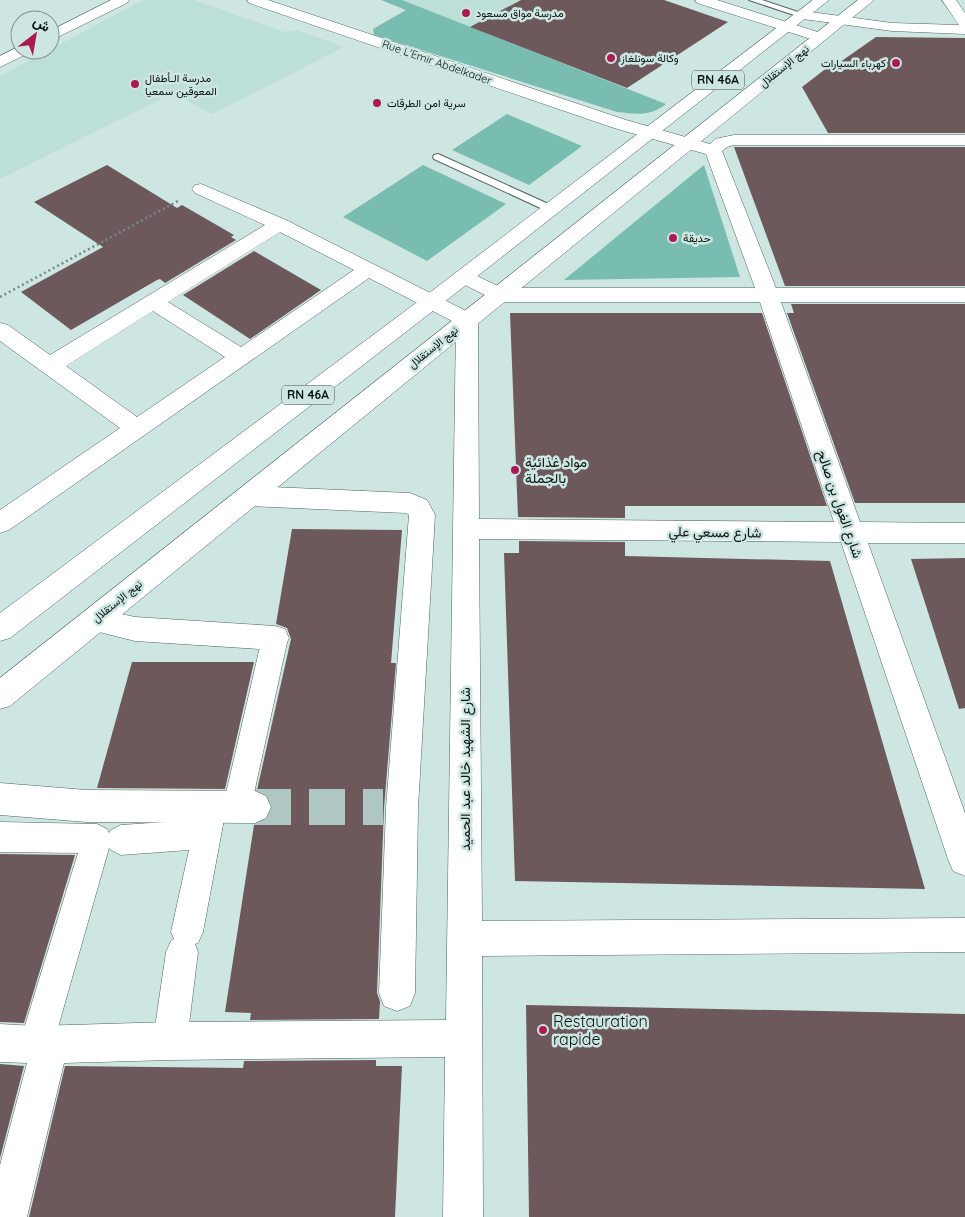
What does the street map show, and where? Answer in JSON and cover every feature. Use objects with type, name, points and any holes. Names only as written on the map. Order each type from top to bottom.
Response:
[{"type":"street","points":[[60,32],[122,0]]},
{"type":"street","name":"Rue L'Emir Abdelkader","points":[[254,0],[649,134],[713,150]]},
{"type":"street","points":[[702,0],[820,37]]},
{"type":"street","name":"RN 46A","points":[[0,629],[431,302],[822,0]]},
{"type":"street","name":"نهج الإستقلال","points":[[0,696],[867,0]]},
{"type":"street","points":[[949,0],[965,24]]},
{"type":"street","points":[[803,15],[892,27],[965,30]]},
{"type":"street","points":[[713,150],[721,144],[734,140],[965,140]]},
{"type":"street","name":"شارع الغول بن صالح","points":[[713,150],[768,295],[965,858]]},
{"type":"street","points":[[201,189],[279,224],[467,320]]},
{"type":"street","points":[[49,366],[279,224]]},
{"type":"street","points":[[0,523],[368,270]]},
{"type":"street","points":[[464,276],[499,294],[965,295]]},
{"type":"street","points":[[153,302],[242,358]]},
{"type":"street","name":"شارع الشهيد خالد عبد الحميد","points":[[463,1217],[467,320]]},
{"type":"street","points":[[0,330],[138,429]]},
{"type":"street","points":[[248,496],[410,503],[418,508],[422,515],[393,807],[397,993]]},
{"type":"street","name":"شارع مسعي علي","points":[[466,529],[965,533]]},
{"type":"street","points":[[93,620],[135,629],[275,638],[228,814],[185,942],[170,1041]]},
{"type":"street","points":[[0,799],[228,814]]},
{"type":"street","points":[[121,840],[228,814]]},
{"type":"street","points":[[0,837],[97,839],[43,1045],[7,1217]]},
{"type":"street","points":[[464,939],[965,934]]},
{"type":"street","points":[[0,1043],[43,1045],[170,1041],[464,1038]]},
{"type":"lane","points":[[753,0],[803,15]]},
{"type":"lane","points":[[438,157],[551,209]]},
{"type":"path","points":[[0,298],[201,189]]},
{"type":"shaded area","name":"مدرسة الـأطفال المعوقين سمعيا","points":[[143,0],[194,0],[284,32],[297,30],[344,47],[212,114],[173,93],[0,179],[0,76],[30,60],[60,60],[60,44]]},
{"type":"shaded area","name":"مدرسة مواق مسعود","points":[[402,0],[521,0],[470,27]]},
{"type":"green space","points":[[381,0],[402,0],[666,104],[648,113],[617,112],[374,35],[373,29],[406,10]]},
{"type":"green space","points":[[507,114],[582,146],[529,185],[452,150]]},
{"type":"green space","points":[[423,165],[506,204],[427,261],[343,217]]},
{"type":"green space","points":[[704,165],[740,277],[564,280]]},
{"type":"building","name":"وكالة سونلغاز","points":[[521,0],[664,0],[728,22],[627,88],[470,27]]},
{"type":"building","points":[[876,37],[965,38],[965,133],[828,133],[802,87],[828,67],[833,67]]},
{"type":"building","points":[[734,147],[965,147],[965,286],[785,286]]},
{"type":"building","points":[[107,165],[177,208],[182,205],[234,235],[231,237],[236,240],[165,283],[160,279],[157,280],[71,330],[21,292],[103,247],[34,202]]},
{"type":"building","points":[[254,251],[321,290],[250,339],[183,295]]},
{"type":"building","points":[[791,304],[965,304],[965,503],[855,503],[787,313],[794,313]]},
{"type":"building","points":[[510,313],[762,313],[827,506],[625,506],[625,518],[518,517]]},
{"type":"building","points":[[292,529],[402,530],[391,663],[396,663],[384,808],[377,993],[380,1001],[379,1019],[250,1020],[251,1013],[225,1012],[254,825],[267,820],[273,808],[268,795],[257,790],[291,639],[287,628],[276,624]]},
{"type":"building","points":[[519,541],[625,542],[625,556],[830,561],[925,889],[515,881],[504,553],[519,553]]},
{"type":"building","points":[[965,558],[965,708],[959,709],[911,559]]},
{"type":"building","points":[[132,662],[254,662],[225,789],[97,788]]},
{"type":"building","points":[[0,854],[75,855],[24,1023],[0,1022]]},
{"type":"building","points":[[526,1005],[965,1014],[965,1217],[529,1217]]},
{"type":"building","points":[[376,1060],[376,1066],[402,1066],[395,1217],[29,1217],[65,1066],[243,1068],[244,1061]]},
{"type":"building","points":[[0,1064],[24,1066],[0,1158]]},
{"type":"tunnel","points":[[255,807],[383,807]]},
{"type":"place","name":"مدرسة مواق مسعود","points":[[466,13]]},
{"type":"place","name":"وكالة سونلغاز","points":[[611,58]]},
{"type":"place","name":"كهرباء السيارات","points":[[896,63]]},
{"type":"place","name":"مدرسة الـأطفال المعوقين سمعيا","points":[[135,84]]},
{"type":"place","name":"سرية امن الطرقات","points":[[377,103]]},
{"type":"place","name":"حديقة","points":[[673,238]]},
{"type":"place","name":"مواد غذائية بالجملة","points":[[515,470]]},
{"type":"place","name":"Restauration rapide","points":[[543,1030]]}]
